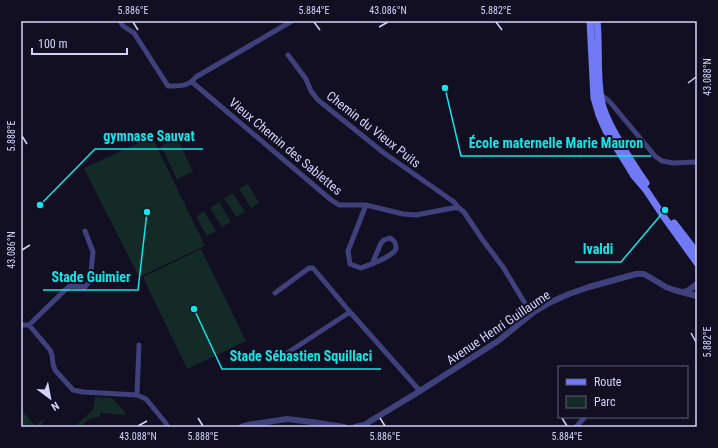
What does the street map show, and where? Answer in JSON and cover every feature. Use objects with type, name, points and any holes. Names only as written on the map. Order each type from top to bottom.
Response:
[{"type":"main road","points":[[590,21],[594,98],[602,122],[630,170],[646,190],[697,263]]},
{"type":"main road","points":[[597,21],[599,88],[604,112],[630,160],[697,253]]},
{"type":"street","points":[[120,21],[123,26],[134,33],[168,86],[183,86],[192,82],[196,77],[292,21]]},
{"type":"street","name":"Chemin du Vieux Puits","points":[[288,55],[306,79],[318,100],[384,153],[454,202],[458,208]]},
{"type":"street","name":"Vieux Chemin des Sablettes","points":[[192,82],[339,205],[366,205],[403,214],[416,215],[458,208]]},
{"type":"street","points":[[601,96],[610,102],[662,161],[673,163],[697,162]]},
{"type":"street","points":[[366,205],[348,251],[350,264],[361,268],[372,264],[392,255],[396,249],[396,244],[394,240],[390,238],[381,242],[372,264]]},
{"type":"street","points":[[458,208],[464,212],[503,267],[526,305],[534,312]]},
{"type":"street","points":[[29,325],[70,286],[85,287],[90,281],[93,252],[85,231]]},
{"type":"street","points":[[275,293],[309,268],[313,268],[420,391]]},
{"type":"street","name":"Avenue Henri Guillaume","points":[[356,427],[364,425],[420,391],[498,341],[534,312],[568,294],[636,274],[644,274],[666,287],[697,296]]},
{"type":"street","points":[[683,292],[689,290],[697,284]]},
{"type":"street","points":[[278,359],[350,312]]},
{"type":"street","points":[[21,324],[29,325],[50,350],[52,355],[52,364],[55,370],[74,390],[83,392],[137,395],[146,399],[166,422],[168,427]]},
{"type":"street","points":[[137,395],[140,345]]},
{"type":"street","points":[[241,427],[287,419],[344,427]]},
{"type":"street","points":[[576,427],[583,419]]},
{"type":"street","points":[[583,419],[583,427]]},
{"type":"green space","points":[[152,137],[205,246],[139,277],[84,168]]},
{"type":"green space","points":[[177,138],[193,172],[177,179],[161,146]]},
{"type":"green space","points":[[248,184],[259,203],[251,208],[239,189]]},
{"type":"green space","points":[[233,193],[245,212],[236,217],[224,198]]},
{"type":"green space","points":[[219,202],[231,222],[222,227],[210,208]]},
{"type":"green space","points":[[204,211],[216,231],[207,236],[196,217]]},
{"type":"green space","points":[[201,249],[246,341],[187,369],[143,277]]},
{"type":"green space","points":[[95,397],[112,398],[125,412],[125,415],[100,413],[100,417],[91,418],[80,427],[74,427],[93,410]]},
{"type":"green space","points":[[21,409],[35,426],[44,420],[41,427],[21,427]]},
{"type":"place","name":"École maternelle Marie Mauron","points":[[445,88]]},
{"type":"place","name":"gymnase Sauvat","points":[[40,205]]},
{"type":"place","name":"Ivaldi","points":[[665,210]]},
{"type":"place","name":"Stade Guimier","points":[[147,212]]},
{"type":"place","name":"Stade Sébastien Squillaci","points":[[194,309]]}]
